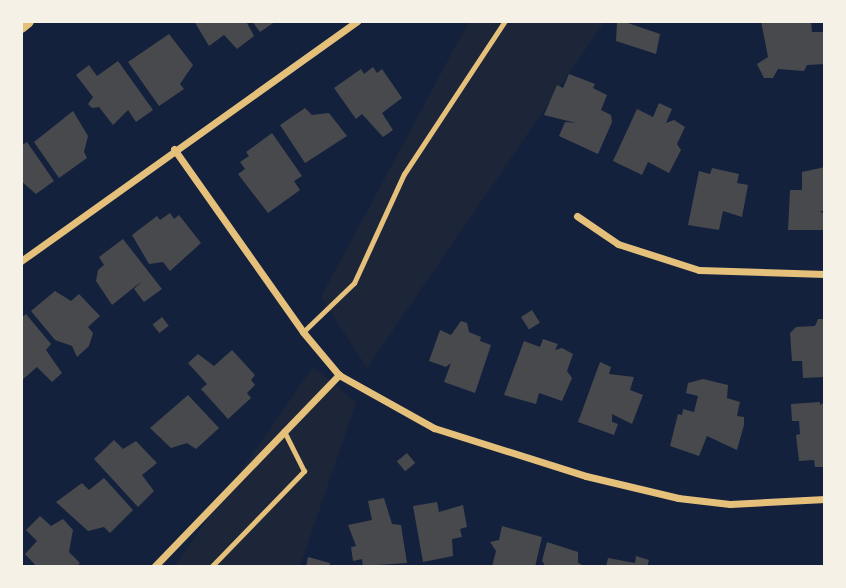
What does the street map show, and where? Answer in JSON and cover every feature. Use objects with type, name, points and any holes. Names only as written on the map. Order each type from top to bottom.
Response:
[{"type":"main road","points":[[21,26],[27,21]]},
{"type":"street","points":[[21,261],[174,149],[357,21]]},
{"type":"street","points":[[174,149],[303,332],[339,375],[434,428],[586,476],[678,498],[730,504],[825,499]]},
{"type":"street","points":[[577,216],[618,244],[699,271],[825,274]]},
{"type":"street","points":[[153,567],[282,429],[339,375]]},
{"type":"lane","points":[[303,332],[354,283],[404,174],[505,21]]},
{"type":"lane","points":[[211,567],[304,471],[282,429]]},
{"type":"shaded area","points":[[469,21],[605,21],[367,368],[321,297]]},
{"type":"shaded area","points":[[313,367],[356,402],[300,567],[174,567]]},
{"type":"building","points":[[194,21],[246,21],[254,36],[237,49],[224,35],[209,46]]},
{"type":"building","points":[[252,21],[276,21],[260,32]]},
{"type":"building","points":[[622,21],[660,34],[656,54],[616,41],[617,23]]},
{"type":"building","points":[[761,21],[811,21],[812,32],[824,32],[825,64],[807,65],[804,71],[778,69],[773,78],[764,78],[757,64],[768,57]]},
{"type":"building","points":[[169,34],[193,65],[180,84],[184,89],[159,106],[128,62]]},
{"type":"building","points":[[118,61],[153,110],[136,122],[128,110],[113,125],[99,107],[92,108],[88,104],[93,97],[76,75],[89,65],[97,76]]},
{"type":"building","points":[[373,67],[377,73],[382,69],[402,98],[382,113],[393,130],[383,137],[362,114],[356,119],[334,88],[361,69],[364,74]]},
{"type":"building","points":[[569,74],[595,84],[593,88],[607,95],[601,110],[611,115],[612,122],[598,154],[559,136],[565,122],[576,123],[544,115],[557,85],[563,88]]},
{"type":"building","points":[[659,103],[672,109],[666,123],[674,120],[685,127],[677,144],[681,150],[669,173],[648,162],[642,175],[613,161],[637,109],[653,117]]},
{"type":"building","points":[[305,108],[312,115],[329,113],[347,136],[305,163],[280,125]]},
{"type":"building","points":[[73,111],[88,136],[84,152],[87,158],[59,178],[34,142]]},
{"type":"building","points":[[272,133],[302,176],[294,181],[300,190],[268,213],[238,174],[245,169],[240,162],[249,156],[246,152]]},
{"type":"building","points":[[27,142],[54,181],[36,194],[21,181],[21,146]]},
{"type":"building","points":[[825,167],[825,211],[820,211],[825,215],[825,230],[788,230],[790,190],[802,190],[802,172]]},
{"type":"building","points":[[712,168],[739,174],[737,183],[748,185],[742,217],[723,211],[719,230],[688,225],[699,171],[710,174]]},
{"type":"building","points":[[170,213],[174,219],[179,215],[201,243],[170,271],[163,262],[149,264],[132,235],[157,216],[160,220]]},
{"type":"building","points":[[123,239],[162,289],[144,302],[134,289],[142,281],[112,305],[96,281],[98,270],[104,265],[99,257]]},
{"type":"building","points":[[55,291],[71,301],[79,294],[100,316],[88,327],[93,333],[89,346],[77,357],[72,346],[55,340],[31,311]]},
{"type":"building","points":[[532,310],[540,323],[529,330],[521,317]]},
{"type":"building","points":[[26,314],[51,344],[46,350],[62,373],[52,382],[37,367],[21,381],[21,318]]},
{"type":"building","points":[[162,317],[169,326],[159,333],[153,324]]},
{"type":"building","points":[[818,319],[825,319],[825,377],[803,378],[802,361],[792,361],[790,333],[796,327],[815,326]]},
{"type":"building","points":[[461,321],[467,323],[469,332],[481,337],[480,341],[491,345],[475,393],[444,382],[451,363],[446,367],[429,361],[440,330],[451,335]]},
{"type":"building","points":[[543,339],[558,344],[555,350],[562,348],[573,354],[567,371],[572,378],[562,401],[539,393],[536,404],[504,395],[524,341],[540,347]]},
{"type":"building","points":[[232,350],[255,375],[251,380],[255,385],[247,393],[251,398],[228,419],[201,389],[207,384],[188,363],[198,354],[214,366]]},
{"type":"building","points":[[600,362],[611,367],[609,374],[634,377],[630,390],[643,395],[632,424],[612,414],[612,422],[618,424],[614,435],[578,422]]},
{"type":"building","points":[[703,379],[728,385],[727,398],[740,402],[737,416],[744,417],[744,425],[737,450],[707,436],[699,456],[670,446],[678,414],[682,415],[683,409],[694,412],[698,396],[686,393],[688,383]]},
{"type":"building","points":[[188,395],[219,428],[196,449],[187,443],[171,448],[150,428]]},
{"type":"building","points":[[820,402],[820,405],[825,402],[825,467],[815,467],[814,460],[799,461],[796,435],[800,434],[799,421],[792,421],[791,404]]},
{"type":"building","points":[[114,440],[123,449],[136,441],[157,463],[142,475],[154,491],[138,507],[94,459]]},
{"type":"building","points":[[407,453],[415,463],[405,471],[397,461]]},
{"type":"building","points":[[104,478],[133,510],[110,533],[104,527],[88,531],[56,502],[82,483],[89,490]]},
{"type":"building","points":[[384,498],[392,524],[401,525],[407,563],[363,566],[362,559],[353,561],[351,547],[356,546],[348,525],[372,520],[368,501]]},
{"type":"building","points":[[437,502],[439,512],[463,505],[467,527],[460,529],[462,537],[452,539],[453,556],[423,562],[413,506]]},
{"type":"building","points":[[40,516],[51,526],[63,519],[73,530],[69,552],[80,563],[76,567],[37,567],[25,554],[37,541],[26,530]]},
{"type":"building","points":[[502,526],[542,537],[535,567],[492,567],[496,551],[490,542],[499,540]]},
{"type":"building","points":[[547,542],[578,552],[578,563],[587,567],[546,567],[542,561]]},
{"type":"building","points":[[636,556],[649,560],[647,567],[606,567],[608,558],[635,563]]},
{"type":"building","points":[[308,557],[330,563],[329,567],[306,567]]}]
